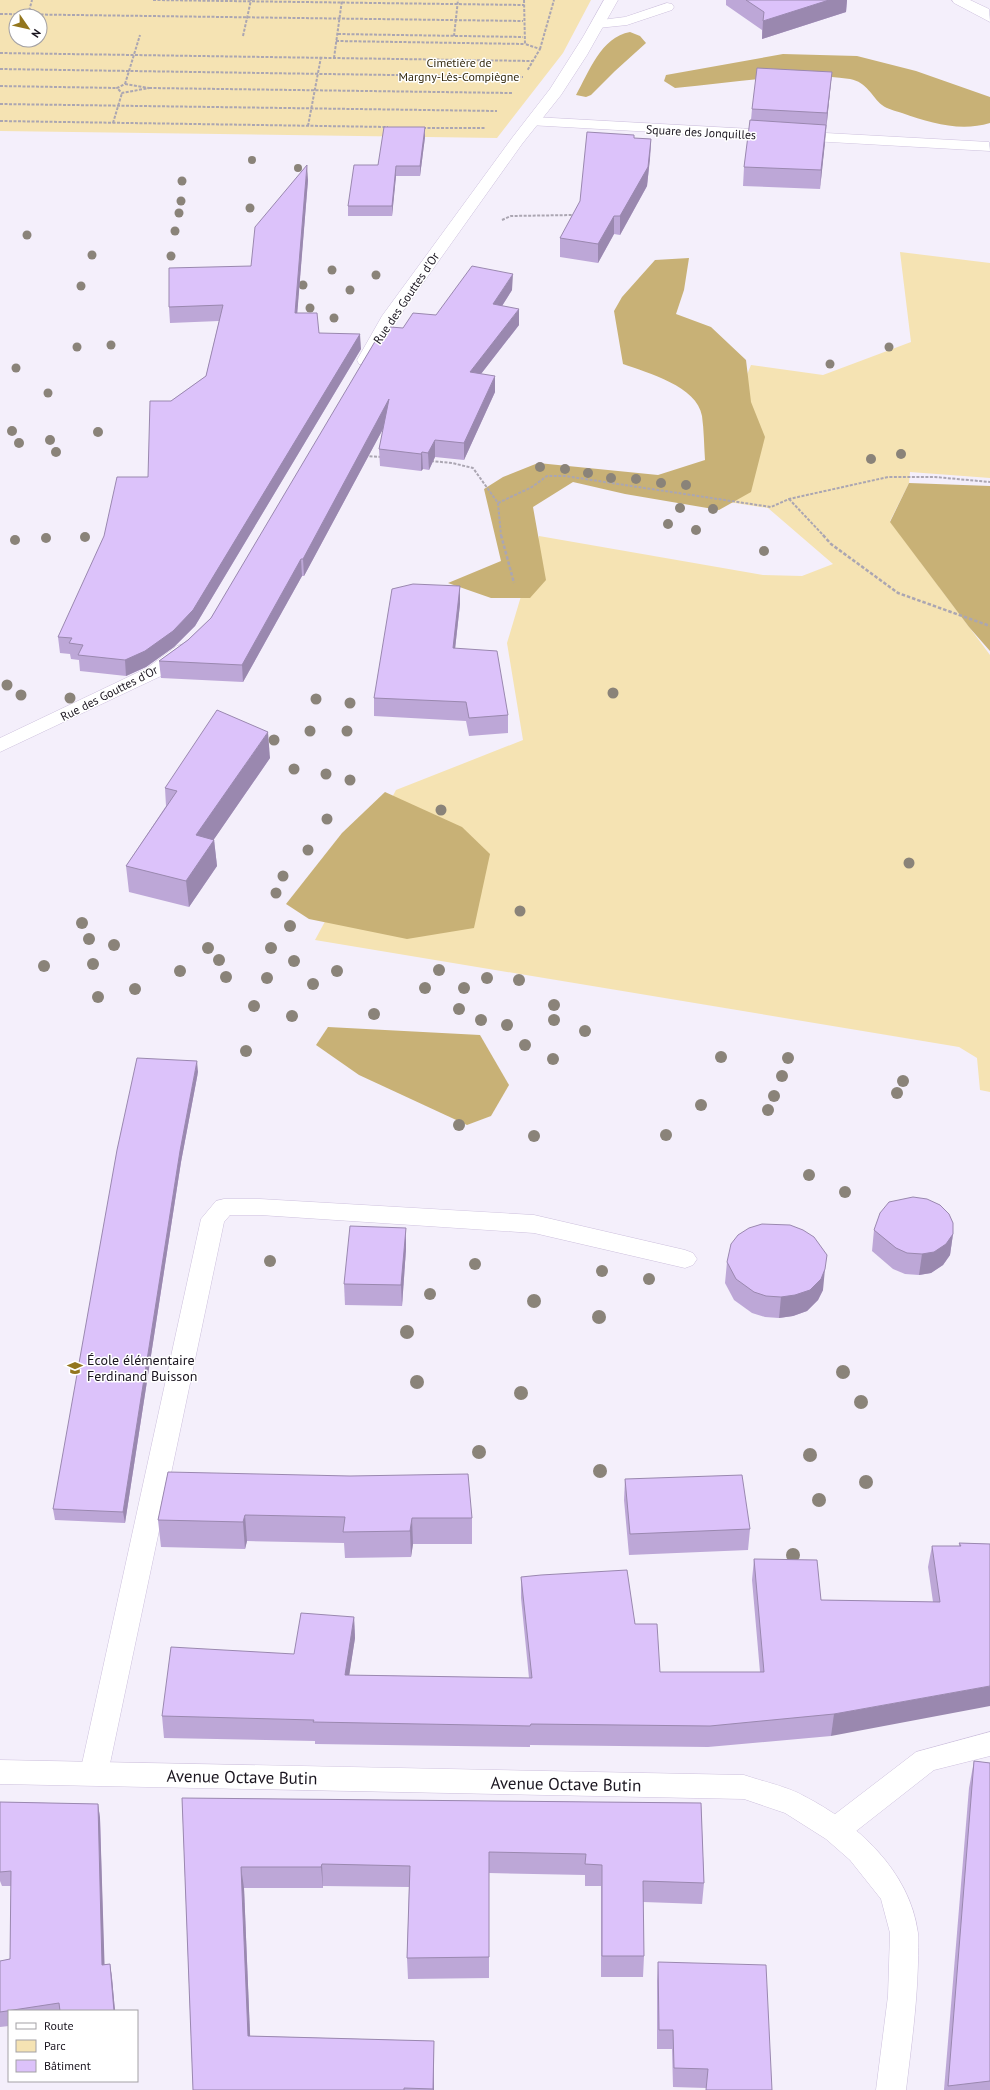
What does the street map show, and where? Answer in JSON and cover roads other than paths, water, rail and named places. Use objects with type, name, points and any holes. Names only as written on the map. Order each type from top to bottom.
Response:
[{"type":"street","name":"Rue des Gouttes d'Or","points":[[357,373],[388,320],[517,142],[534,122],[598,24],[611,0]]},
{"type":"street","points":[[959,0],[984,12],[990,18]]},
{"type":"street","points":[[598,24],[627,21],[667,7]]},
{"type":"street","name":"Square des Jonquilles","points":[[534,122],[989,147]]},
{"type":"street","name":"Rue des Gouttes d'Or","points":[[0,746],[154,672],[182,652],[199,636]]},
{"type":"street","points":[[94,1773],[213,1219],[224,1207],[260,1207],[534,1224],[684,1259]]},
{"type":"street","points":[[836,1830],[926,1760],[990,1744]]},
{"type":"street","name":"Avenue Octave Butin","points":[[0,1772],[744,1787],[794,1804],[836,1830],[860,1851],[894,1894],[904,1933],[904,1996],[891,2090]]},
{"type":"place","name":"École élémentaire Ferdinand Buisson","points":[[75,1368]]},
{"type":"park label","name":"Cimetière de Margny-Lès-Compiègne","points":[[459,69]]}]
